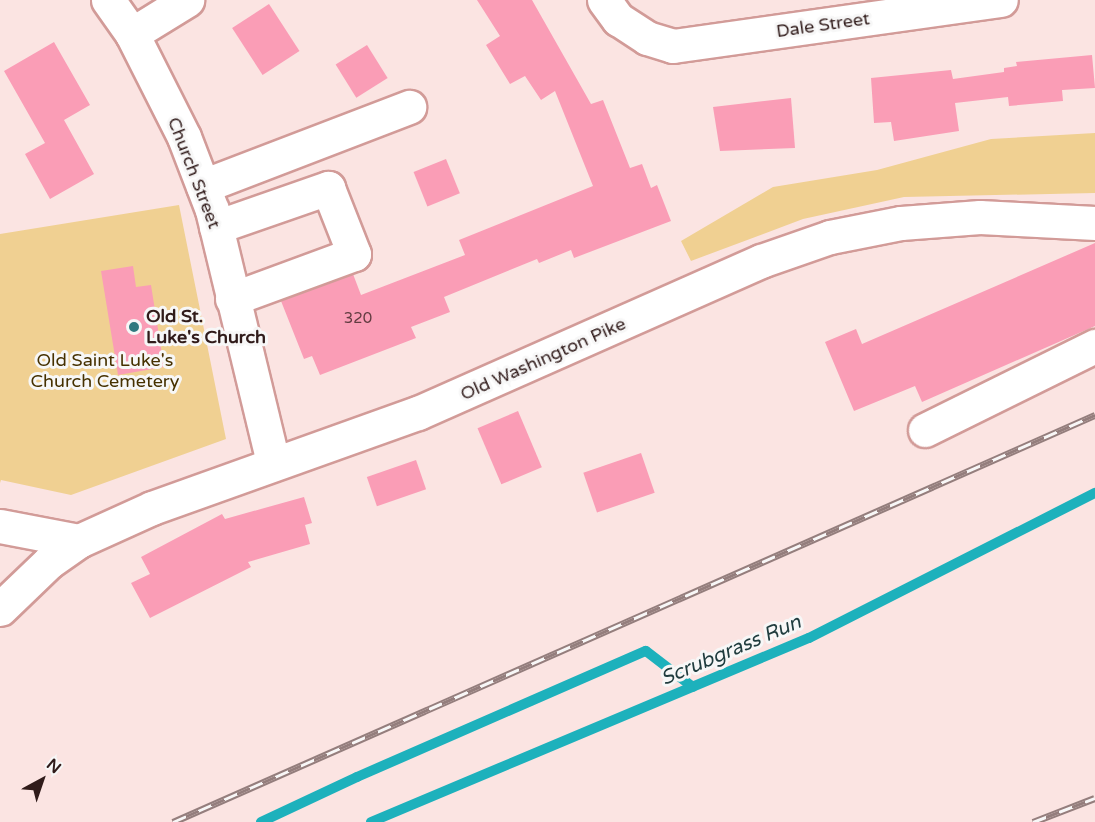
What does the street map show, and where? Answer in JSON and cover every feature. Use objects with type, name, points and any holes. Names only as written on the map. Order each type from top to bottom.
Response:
[{"type":"street","name":"Church Street","points":[[108,0],[132,34],[184,137],[203,186],[216,227],[273,464]]},
{"type":"street","points":[[132,34],[187,0]]},
{"type":"street","name":"Dale Street","points":[[604,0],[618,19],[646,38],[673,46],[869,9],[1000,0]]},
{"type":"street","points":[[203,186],[409,107]]},
{"type":"street","points":[[216,227],[328,188],[354,254],[232,299]]},
{"type":"street","name":"Old Washington Pike","points":[[0,609],[49,562],[79,541],[152,508],[418,413],[761,261],[830,237],[901,223],[980,217],[1095,223]]},
{"type":"street","points":[[926,430],[1095,346]]},
{"type":"street","points":[[0,525],[79,541]]},
{"type":"green space","points":[[1095,133],[1095,193],[904,197],[803,219],[691,261],[681,241],[773,187],[877,170],[991,139]]},
{"type":"green space","name":"Old Saint Luke's Church Cemetery","points":[[179,205],[226,439],[71,495],[1,480],[0,483],[0,234]]},
{"type":"building","points":[[477,0],[532,0],[591,104],[603,100],[630,168],[642,164],[651,188],[657,185],[671,221],[574,258],[571,250],[539,263],[537,259],[444,297],[450,312],[411,327],[416,338],[320,375],[312,356],[304,359],[281,301],[353,274],[361,295],[465,255],[459,240],[593,186],[555,91],[541,100],[525,76],[510,84],[486,45],[500,36]]},
{"type":"building","points":[[269,4],[299,51],[263,75],[232,28]]},
{"type":"building","points":[[54,42],[90,105],[64,120],[94,174],[50,199],[25,154],[45,143],[4,71]]},
{"type":"building","points":[[367,45],[388,78],[356,98],[336,65]]},
{"type":"building","points":[[1092,55],[1095,88],[1062,90],[1063,101],[1009,106],[1008,97],[955,103],[959,131],[894,141],[891,122],[874,123],[871,78],[951,70],[953,79],[1004,72],[1004,68],[1017,66],[1016,62]]},
{"type":"building","points":[[791,98],[795,148],[720,151],[713,107]]},
{"type":"building","points":[[446,159],[460,193],[427,206],[414,172]]},
{"type":"building","points":[[1095,243],[1095,326],[922,402],[915,386],[854,411],[825,342],[856,329],[862,344]]},
{"type":"building","name":"Old St. Luke's Church","points":[[133,266],[136,287],[151,285],[164,367],[118,375],[101,271]]},
{"type":"building","points":[[518,411],[542,467],[501,484],[477,428]]},
{"type":"building","points":[[641,453],[655,493],[597,513],[583,473]]},
{"type":"building","points":[[416,460],[426,489],[377,506],[367,477]]},
{"type":"building","points":[[304,497],[312,523],[305,525],[310,544],[248,562],[251,567],[150,618],[131,583],[150,574],[141,557],[222,514],[225,519]]},
{"type":"waterway","name":"Scrubgrass Run","points":[[371,822],[809,638],[1095,493]]},
{"type":"waterway","points":[[261,822],[357,777],[646,651],[693,687]]},
{"type":"railway","points":[[173,822],[1095,415]]},
{"type":"railway","points":[[1033,822],[1095,798]]},
{"type":"place","name":"Old St. Luke's Church","points":[[134,327]]}]
